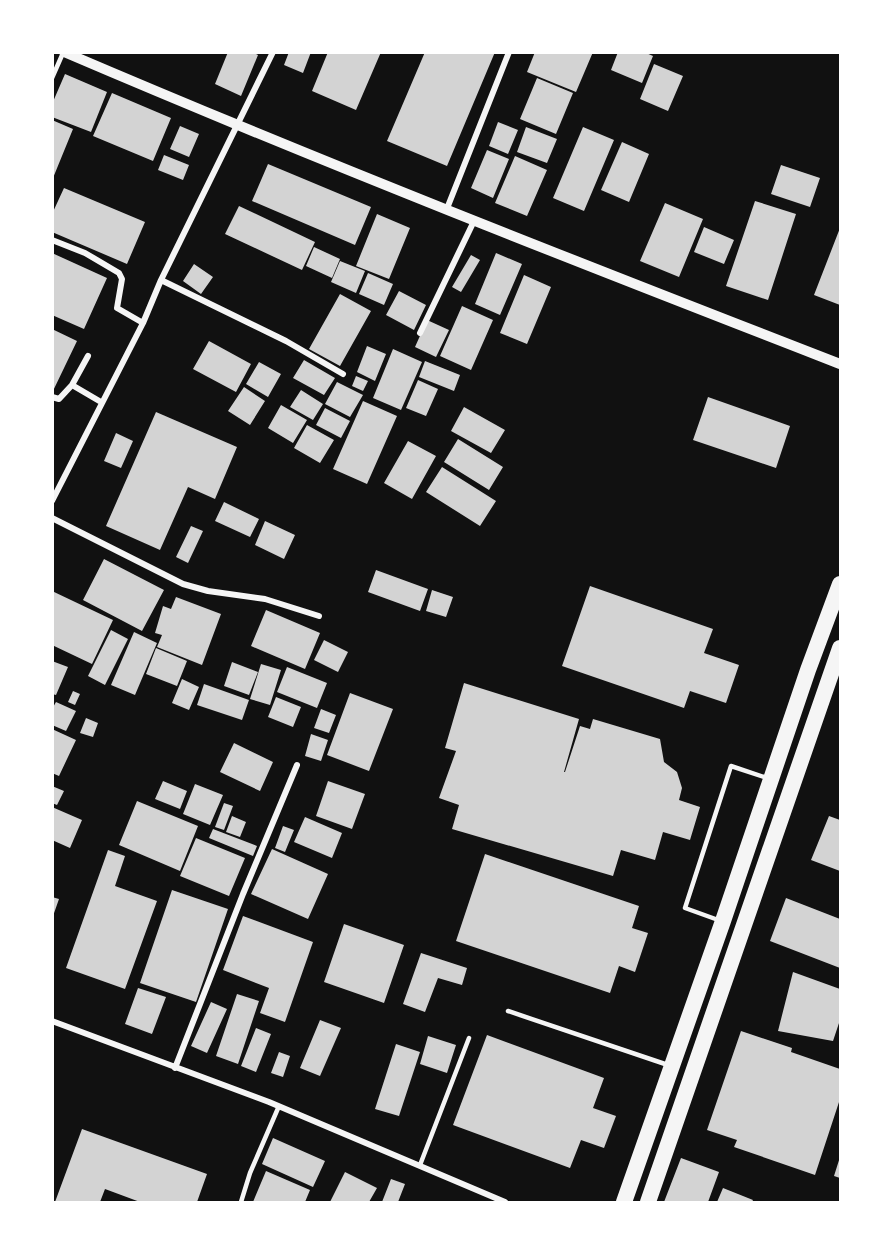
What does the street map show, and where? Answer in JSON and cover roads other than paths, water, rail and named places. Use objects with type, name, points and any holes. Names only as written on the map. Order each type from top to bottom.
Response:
[{"type":"highway","points":[[624,1203],[772,779],[836,610],[840,584]]},
{"type":"highway","points":[[648,1203],[840,648]]},
{"type":"street","points":[[64,52],[446,211],[840,364]]},
{"type":"street","points":[[52,501],[142,323],[273,52]]},
{"type":"street","points":[[446,211],[509,52]]},
{"type":"street","points":[[420,333],[474,221]]},
{"type":"street","points":[[52,240],[85,254],[119,273],[122,279],[117,308],[142,323]]},
{"type":"street","points":[[161,280],[286,341],[343,374]]},
{"type":"street","points":[[52,397],[59,399],[72,385],[88,356]]},
{"type":"street","points":[[72,385],[101,402]]},
{"type":"street","points":[[52,518],[183,584],[208,591],[265,599],[319,616]]},
{"type":"street","points":[[175,1068],[243,894],[297,765]]},
{"type":"street","points":[[52,1021],[279,1106],[505,1203]]},
{"type":"lane","points":[[52,78],[64,52]]},
{"type":"lane","points":[[723,921],[685,908],[731,766],[772,779]]},
{"type":"lane","points":[[508,1011],[672,1066],[691,1078]]},
{"type":"lane","points":[[420,1165],[469,1038]]},
{"type":"lane","points":[[241,1203],[250,1173],[279,1106]]}]
